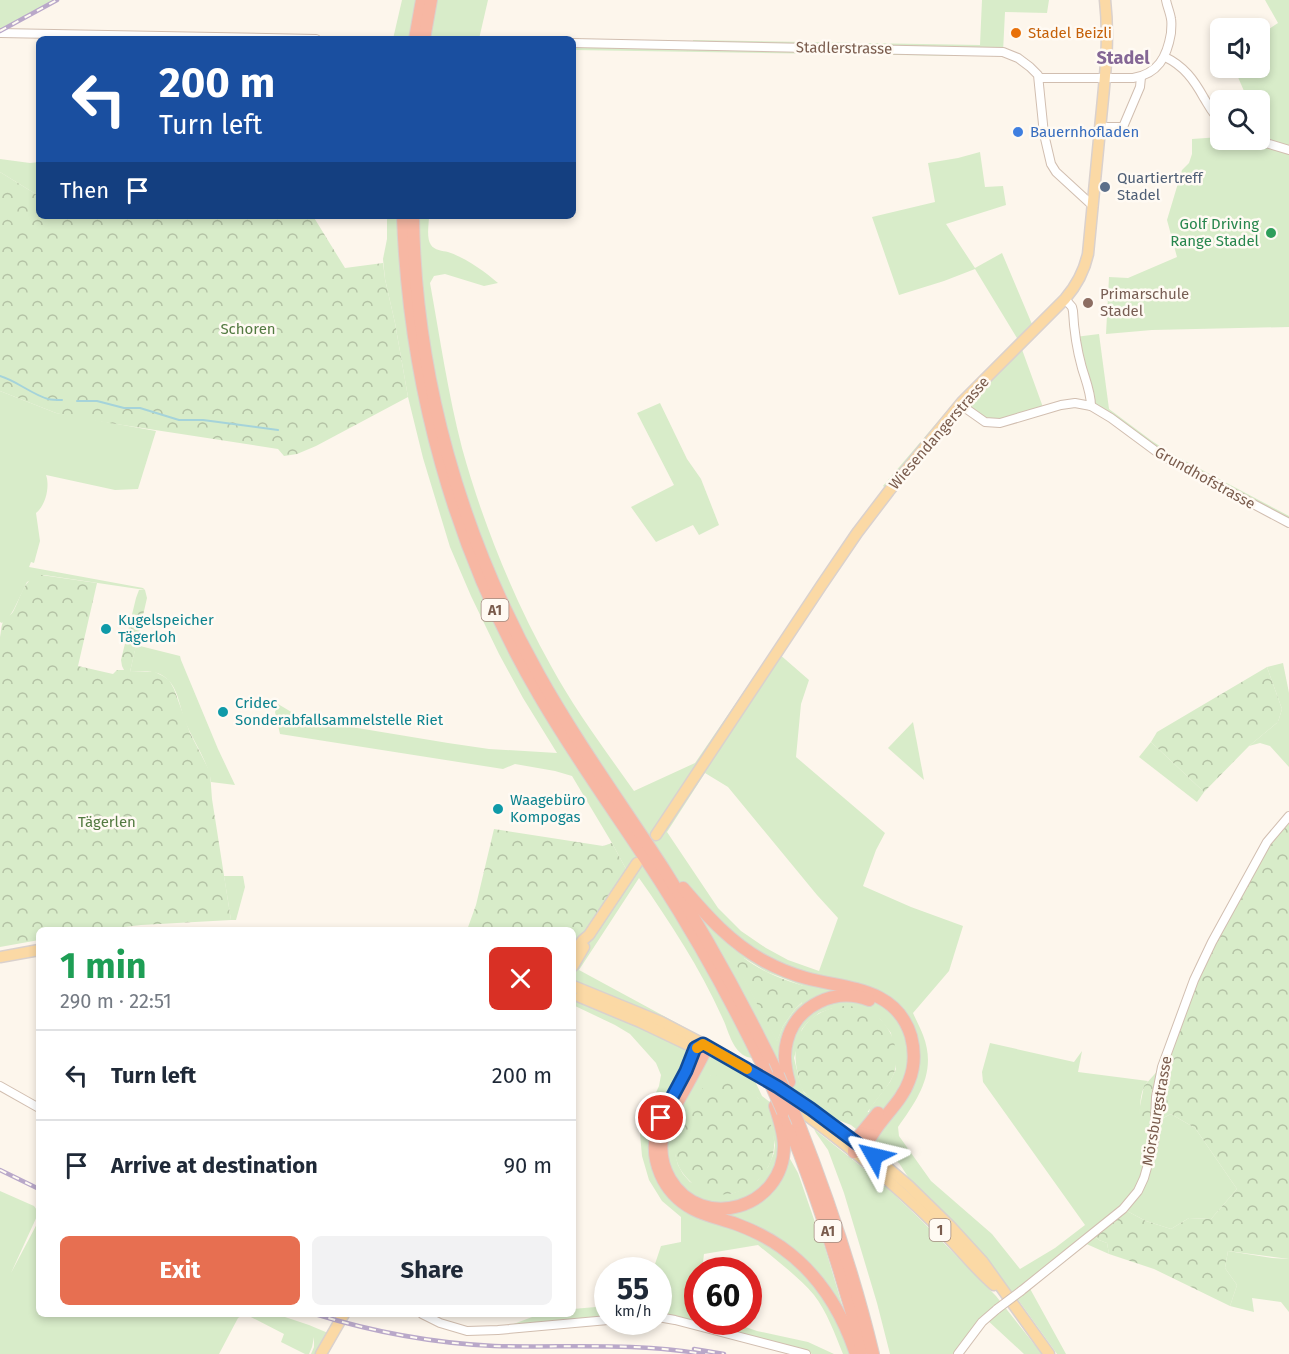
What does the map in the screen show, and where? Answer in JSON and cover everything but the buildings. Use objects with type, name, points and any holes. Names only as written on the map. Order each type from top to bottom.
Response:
[{"type":"highway","points":[[422,0],[422,31]]},
{"type":"highway","points":[[422,31],[431,0]]},
{"type":"highway","name":"A1","points":[[403,219],[409,301],[427,409],[451,498],[482,582],[513,647],[540,696],[685,920],[717,975],[763,1066],[811,1181],[847,1293],[863,1354]]},
{"type":"highway","name":"A1","points":[[413,219],[419,303],[431,384],[451,464],[476,542],[512,625],[551,698],[695,918],[748,1013],[802,1125],[846,1254],[873,1354]]},
{"type":"highway","points":[[653,852],[712,920],[750,953],[800,976],[869,992],[887,1002],[900,1015],[908,1027],[913,1044],[912,1074],[903,1094],[857,1147]]},
{"type":"highway","points":[[802,1125],[785,1062],[787,1041],[795,1022],[808,1008],[825,999],[847,995],[876,1003],[897,1023],[907,1053],[906,1069],[897,1090],[857,1147]]},
{"type":"highway","points":[[701,1048],[664,1130],[663,1138],[662,1158],[667,1173],[684,1194],[697,1203],[725,1209],[748,1203],[766,1191],[778,1174],[783,1158],[779,1109]]},
{"type":"highway","points":[[701,1048],[657,1129],[655,1155],[662,1178],[674,1194],[689,1206],[758,1234],[795,1258],[828,1295],[842,1320],[856,1354]]},
{"type":"main road","name":"Wiesendangerstrasse","points":[[656,835],[857,533],[889,491],[962,402],[1065,299],[1078,282],[1086,264],[1093,206],[1105,78],[1107,19],[1105,0]]},
{"type":"main road","points":[[576,961],[589,935],[637,863]]},
{"type":"main road","points":[[576,949],[589,935]]},
{"type":"main road","points":[[0,957],[36,951]]},
{"type":"main road","name":"1","points":[[576,987],[661,1022],[701,1048]]},
{"type":"main road","name":"1","points":[[576,995],[701,1048],[778,1087],[811,1109],[857,1147],[989,1281],[1006,1295],[1049,1354]]},
{"type":"main road","points":[[321,1354],[342,1317]]},
{"type":"street","points":[[1093,206],[1056,172],[1051,164],[1044,134],[1039,78],[1142,77],[1165,57],[1172,21],[1166,0]]},
{"type":"street","points":[[0,33],[158,36]]},
{"type":"street","name":"Stadlerstrasse","points":[[576,44],[1003,52],[1018,58],[1036,72],[1039,78]]},
{"type":"street","points":[[1165,57],[1177,63],[1195,83],[1210,108]]},
{"type":"street","points":[[1100,127],[1123,127],[1142,77]]},
{"type":"street","points":[[1270,144],[1289,150]]},
{"type":"street","points":[[962,402],[968,410],[985,422],[1000,423],[1061,405],[1075,403],[1091,406],[1091,397],[1075,337],[1072,311],[1065,299]]},
{"type":"street","name":"Grundhofstrasse","points":[[1091,406],[1161,455],[1289,523]]},
{"type":"street","name":"Mörsburgstrasse","points":[[958,1354],[982,1322],[1123,1209],[1138,1191],[1154,1143],[1156,1097],[1162,1066],[1194,980],[1212,942],[1267,842],[1289,816]]},
{"type":"street","points":[[0,1086],[36,1106]]},
{"type":"street","points":[[428,1317],[467,1331],[594,1321]]},
{"type":"street","points":[[672,1320],[806,1354]]},
{"type":"green space","points":[[0,0],[57,0],[0,31]]},
{"type":"green space","points":[[402,0],[488,0],[480,36],[394,36]]},
{"type":"green space","points":[[982,0],[1049,0],[1047,13],[1005,12],[1003,52],[971,51],[965,56],[576,50],[576,43],[693,45],[693,40],[980,45]]},
{"type":"green space","points":[[1265,0],[1289,0],[1289,327],[1152,330],[1106,334],[1109,277],[1128,278],[1177,257],[1167,220],[1182,170],[1189,163],[1192,154],[1192,139],[1210,138],[1210,150],[1270,150],[1270,90],[1244,90],[1238,78],[1270,78],[1270,28],[1278,23]]},
{"type":"green space","points":[[980,152],[985,187],[1003,186],[1006,205],[946,224],[975,268],[1002,253],[1034,329],[1020,344],[1044,410],[985,422],[968,410],[947,429],[943,426],[889,491],[883,486],[957,399],[962,401],[1020,343],[975,269],[899,295],[872,217],[935,202],[928,163]]},
{"type":"green space","points":[[0,159],[36,162],[36,194],[0,172]]},
{"type":"green space","name":"Schoren","points":[[0,172],[36,194],[36,219],[315,219],[345,268],[383,263],[408,397],[316,446],[297,454],[284,456],[278,449],[77,418],[56,413],[0,391]]},
{"type":"green space","points":[[387,219],[429,219],[429,242],[432,247],[468,261],[498,283],[484,286],[445,274],[434,276],[430,283],[448,387],[462,448],[479,504],[500,560],[537,641],[570,698],[634,791],[695,763],[764,662],[778,653],[809,680],[801,704],[796,757],[885,833],[863,886],[963,926],[949,971],[913,1013],[927,1048],[927,1072],[919,1095],[898,1127],[899,1136],[931,1181],[992,1234],[1020,1269],[1055,1248],[1085,1225],[983,1082],[982,1072],[990,1043],[1074,1062],[1082,1051],[1078,1072],[1148,1081],[1140,1105],[1140,1121],[1156,1122],[1171,1114],[1195,1128],[1237,1189],[1211,1219],[1189,1218],[1171,1229],[1146,1221],[1123,1209],[1092,1234],[1107,1243],[1109,1254],[1082,1242],[1028,1285],[1066,1354],[1057,1354],[1019,1301],[981,1254],[912,1183],[899,1163],[851,1125],[833,1118],[791,1089],[781,1059],[748,1057],[740,1053],[694,963],[639,878],[579,970],[745,1060],[762,1096],[775,1106],[784,1158],[789,1157],[798,1173],[819,1234],[821,1234],[846,1318],[805,1273],[829,1304],[851,1354],[843,1354],[827,1316],[814,1295],[758,1245],[704,1254],[704,1257],[684,1257],[684,1323],[672,1320],[672,1257],[657,1257],[661,1246],[681,1242],[681,1217],[662,1201],[649,1180],[642,1156],[640,1134],[645,1116],[659,1086],[661,1075],[656,1063],[630,1034],[576,1006],[576,949],[631,872],[626,869],[572,776],[515,764],[503,769],[280,734],[275,712],[278,704],[303,719],[489,749],[557,753],[499,654],[450,547],[423,458],[408,397],[383,259],[387,239]],"holes":[[[705,773],[728,787],[838,918],[819,971],[788,960],[741,931],[718,908],[667,832]],[[744,958],[767,972],[803,986],[802,1003],[783,1026],[777,1041],[743,976]],[[833,1008],[880,1019],[891,1033],[896,1069],[890,1082],[869,1112],[838,1114],[804,1093],[794,1058],[802,1029],[807,1023],[819,1013]],[[711,1075],[758,1098],[771,1126],[775,1145],[768,1167],[758,1180],[730,1194],[690,1182],[678,1165],[675,1154],[700,1093]]]},
{"type":"green space","points":[[1099,334],[1109,409],[1172,454],[1289,516],[1289,523],[1199,476],[1091,406],[1075,337]]},
{"type":"green space","points":[[0,391],[56,413],[156,431],[138,489],[115,490],[46,475],[48,484],[46,495],[36,513],[40,541],[34,563],[31,562],[29,567],[145,590],[44,575],[27,582],[9,617],[2,623],[0,622]]},
{"type":"green space","points":[[660,403],[687,459],[701,479],[719,525],[699,535],[693,525],[656,542],[631,507],[674,485],[637,413]]},
{"type":"green space","name":"Tägerlen","points":[[41,575],[97,583],[78,666],[113,674],[117,670],[124,670],[121,660],[136,598],[139,590],[145,590],[147,598],[130,672],[155,672],[169,680],[190,733],[210,772],[212,799],[231,920],[125,927],[36,927],[36,941],[0,947],[0,637],[3,622],[13,612],[26,584]]},
{"type":"green space","points":[[136,645],[180,656],[235,785],[211,782],[207,767],[188,728],[176,692],[170,682],[162,675],[153,672],[130,672]]},
{"type":"green space","points":[[1283,663],[1289,693],[1289,767],[1270,746],[1260,743],[1249,746],[1278,722],[1282,709],[1267,667]]},
{"type":"green space","points":[[1267,667],[1282,709],[1278,722],[1249,746],[1204,792],[1151,742],[1157,732]]},
{"type":"green space","points":[[913,722],[924,780],[888,748]]},
{"type":"green space","points":[[1151,742],[1204,792],[1197,802],[1139,757]]},
{"type":"green space","points":[[1289,816],[1289,1259],[1228,1251],[1225,1268],[1237,1285],[1230,1306],[1154,1269],[1109,1254],[1107,1243],[1092,1234],[1123,1209],[1146,1221],[1171,1229],[1189,1218],[1211,1219],[1237,1189],[1195,1128],[1171,1114],[1149,1125],[1139,1121],[1140,1106],[1144,1086],[1162,1066],[1194,980],[1267,842]]},
{"type":"green space","points":[[494,829],[603,846],[612,843],[626,869],[631,872],[576,949],[576,927],[468,927],[476,905]]},
{"type":"green space","points":[[224,876],[243,876],[245,887],[236,920],[231,920]]},
{"type":"green space","points":[[738,958],[744,958],[778,977],[816,989],[795,1009],[783,1026],[777,1042],[735,962]]},
{"type":"green space","points":[[842,1006],[859,1007],[874,1014],[887,1028],[895,1046],[896,1066],[893,1076],[861,1121],[845,1118],[806,1094],[801,1086],[796,1061],[796,1049],[802,1029],[818,1014]]},
{"type":"green space","points":[[711,1074],[744,1088],[759,1099],[769,1120],[774,1141],[772,1159],[763,1174],[750,1186],[735,1193],[718,1194],[701,1189],[686,1177],[675,1157],[675,1143],[680,1125]]},
{"type":"green space","points":[[814,1129],[882,1183],[920,1219],[996,1296],[1042,1354],[1024,1354],[985,1318],[958,1354],[890,1354],[844,1193],[828,1150]]},
{"type":"green space","points":[[0,1191],[36,1209],[36,1218],[11,1273],[36,1226],[36,1317],[240,1317],[219,1354],[0,1354]]},
{"type":"green space","points":[[1228,1251],[1289,1259],[1289,1312],[1281,1302],[1252,1298],[1254,1312],[1230,1306],[1237,1285],[1225,1268]]},
{"type":"green space","points":[[594,1307],[594,1318],[511,1325],[532,1317],[576,1317],[576,1309]]},
{"type":"green space","points":[[251,1317],[285,1317],[328,1333],[321,1354],[311,1354],[314,1337],[309,1354],[305,1354],[281,1342],[284,1334]]},
{"type":"green space","points":[[762,1332],[808,1342],[834,1354],[812,1354],[801,1349],[739,1335],[762,1335]]},
{"type":"waterway","points":[[0,376],[42,397],[62,400]]},
{"type":"waterway","points":[[77,401],[97,401],[124,408],[140,408],[179,420],[203,420],[278,430]]},
{"type":"railway","points":[[0,31],[57,0]]},
{"type":"railway","points":[[0,1170],[36,1188]]},
{"type":"railway","points":[[326,1317],[381,1331],[448,1342],[494,1346],[651,1348],[703,1354]]},
{"type":"railway","points":[[694,1349],[724,1354]]},
{"type":"slow traffic","points":[[697,1048],[703,1044],[747,1069]]},
{"type":"place","name":"Stadel Beizli","points":[[1016,33]]},
{"type":"place","name":"Bauernhofladen","points":[[1018,132]]},
{"type":"place","name":"Quartiertreff Stadel","points":[[1105,187]]},
{"type":"place","name":"Golf Driving Range Stadel","points":[[1271,233]]},
{"type":"place","name":"Primarschule Stadel","points":[[1088,303]]},
{"type":"place","name":"Kugelspeicher Tägerloh","points":[[106,629]]},
{"type":"place","name":"Cridec Sonderabfallsammelstelle Riet","points":[[223,712]]},
{"type":"place","name":"Waagebüro Kompogas","points":[[498,809]]},
{"type":"district","name":"Stadel","points":[[1123,58]]},
{"type":"route","points":[[661,1118],[686,1071],[695,1048],[703,1044],[778,1087],[874,1156]]}]
